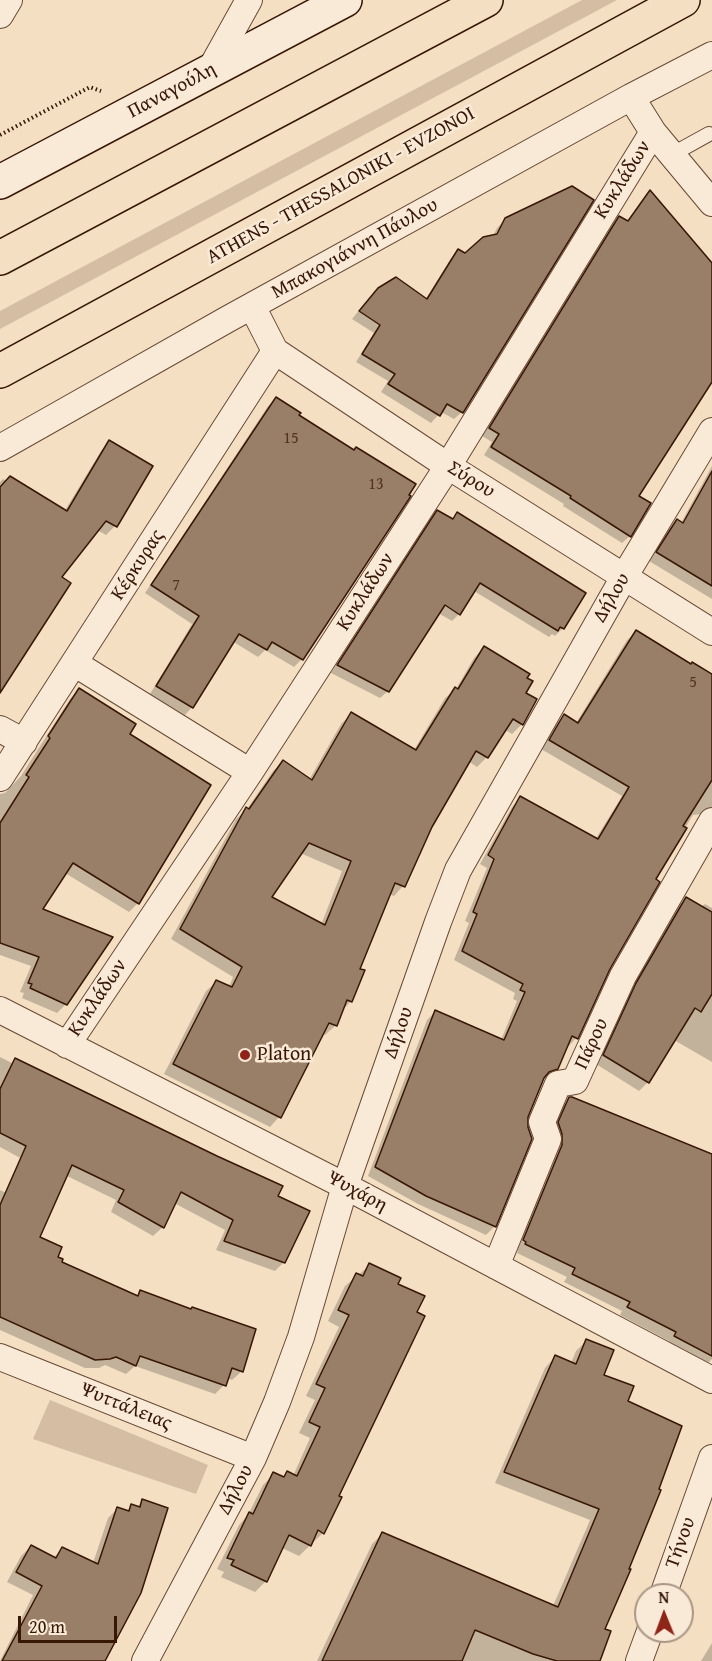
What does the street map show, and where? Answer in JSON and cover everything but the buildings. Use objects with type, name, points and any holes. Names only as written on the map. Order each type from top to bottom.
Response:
[{"type":"highway","points":[[0,258],[486,0]]},
{"type":"highway","name":"ATHENS - THESSALONIKI - EVZONOI","points":[[0,371],[683,0]]},
{"type":"street","points":[[0,15],[9,0]]},
{"type":"street","points":[[209,72],[249,0]]},
{"type":"street","name":"Παναγούλη","points":[[0,182],[345,0]]},
{"type":"street","name":"Μπακογιάννη Πάυλου","points":[[0,448],[252,306],[631,97],[712,55]]},
{"type":"street","points":[[631,97],[653,132],[712,203]]},
{"type":"street","name":"Κυκλάδων","points":[[67,1045],[250,772],[448,466],[653,132]]},
{"type":"street","name":"Σύρου","points":[[252,306],[275,351],[448,466],[712,633]]},
{"type":"street","name":"Κέρκυρας","points":[[0,778],[275,351]]},
{"type":"street","name":"Δήλου","points":[[145,1661],[253,1458],[277,1402],[301,1337],[345,1186],[458,870],[624,577],[712,431]]},
{"type":"street","points":[[74,663],[250,772]]},
{"type":"street","points":[[0,729],[24,742]]},
{"type":"street","name":"Πάρου","points":[[496,1266],[548,1139],[542,1122],[558,1084],[575,1081],[623,976],[712,821]]},
{"type":"street","name":"Ψυχάρη","points":[[0,1010],[345,1186],[712,1380]]},
{"type":"street","name":"Ψυττάλειας","points":[[0,1357],[253,1458]]},
{"type":"street","name":"Τήνου","points":[[667,1583],[712,1458]]},
{"type":"street","points":[[639,1661],[646,1643]]},
{"type":"lane","points":[[671,154],[711,135]]},
{"type":"shaded area","points":[[582,0],[617,0],[0,329],[0,311]]},
{"type":"shaded area","points":[[50,1400],[208,1465],[196,1494],[33,1439]]},
{"type":"place","name":"Platon","points":[[245,1055]]}]
